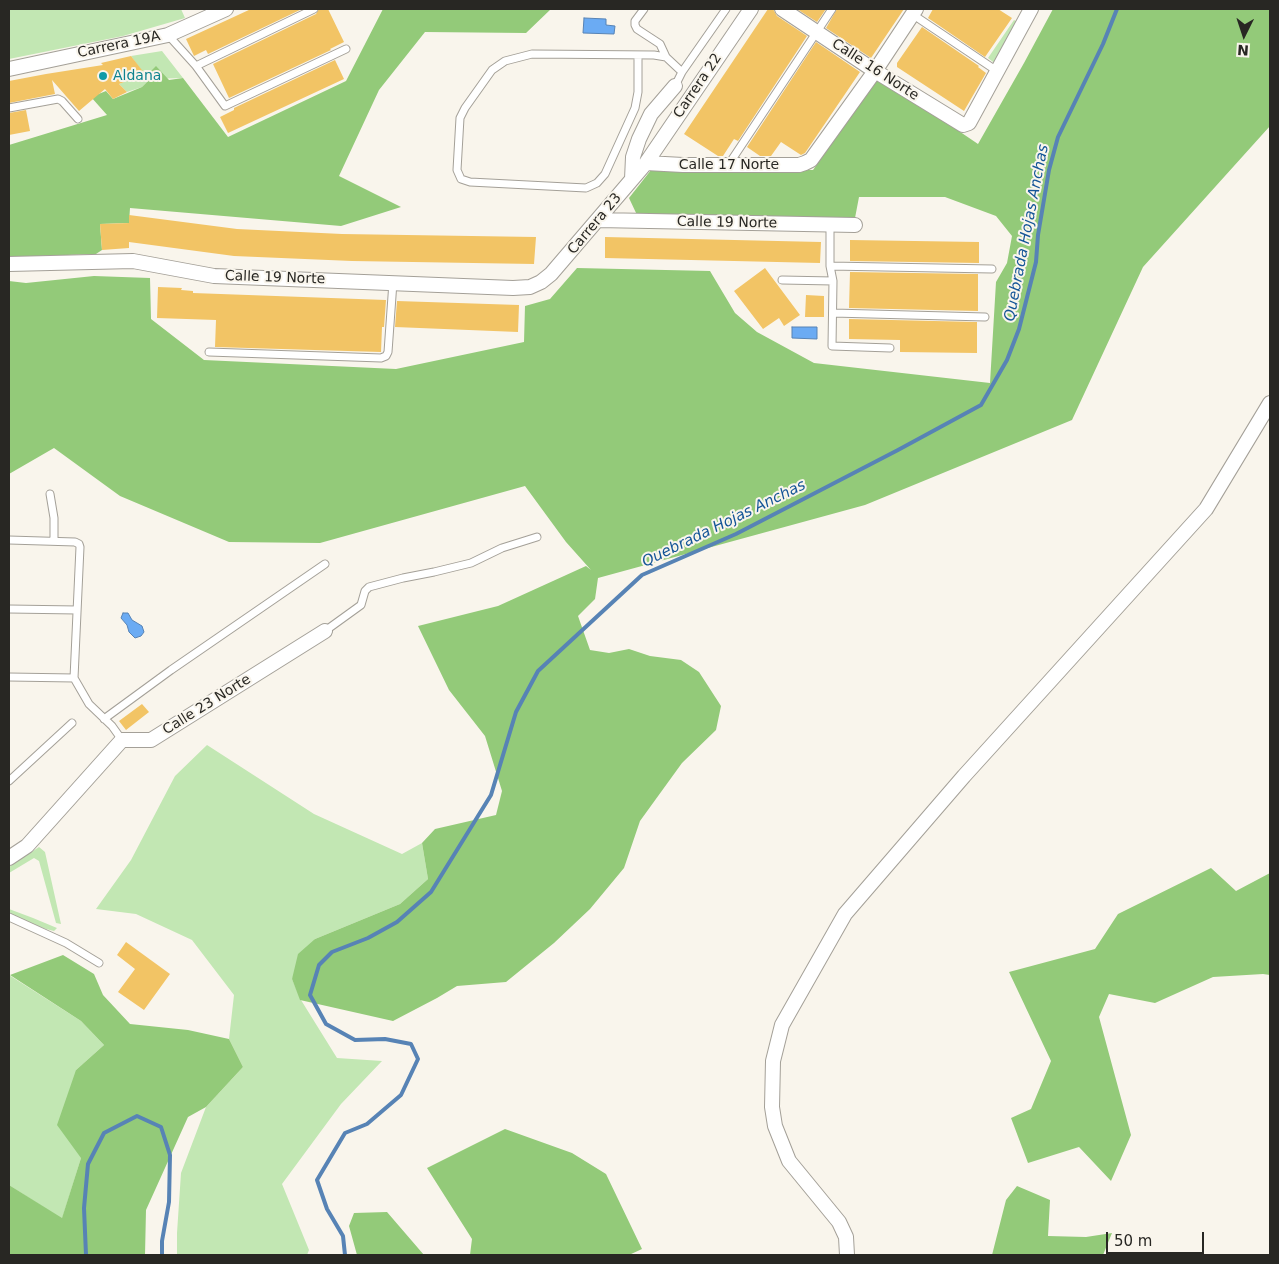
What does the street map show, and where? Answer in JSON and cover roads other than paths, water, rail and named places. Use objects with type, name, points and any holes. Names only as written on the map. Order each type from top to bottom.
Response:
[{"type":"street","name":"Carrera 19A","points":[[9,69],[168,35],[226,9]]},
{"type":"street","name":"Carrera 22","points":[[646,162],[751,9]]},
{"type":"street","name":"Calle 16 Norte","points":[[782,9],[875,71],[963,125],[969,123],[997,71]]},
{"type":"street","points":[[875,71],[914,11]]},
{"type":"street","points":[[997,71],[1025,11]]},
{"type":"street","name":"Calle 17 Norte","points":[[646,162],[683,165],[799,165],[805,163],[811,160],[875,71]]},
{"type":"street","points":[[632,180],[633,157],[639,139],[652,114],[675,86]]},
{"type":"street","name":"Carrera 23","points":[[541,282],[558,267],[646,162]]},
{"type":"street","name":"Calle 19 Norte","points":[[598,220],[855,226]]},
{"type":"street","name":"Calle 19 Norte","points":[[9,264],[133,261],[214,276],[513,288],[530,287],[541,282]]},
{"type":"street","points":[[847,1255],[846,1237],[839,1222],[789,1161],[775,1126],[772,1107],[773,1061],[782,1025],[845,914],[964,776],[1206,508],[1270,403]]},
{"type":"street","name":"Calle 23 Norte","points":[[122,740],[151,740],[324,631]]},
{"type":"street","points":[[9,858],[27,846],[122,740]]},
{"type":"lane","points":[[196,66],[314,9]]},
{"type":"lane","points":[[644,9],[635,21],[637,29],[660,44],[666,57],[682,72]]},
{"type":"lane","points":[[675,86],[682,72],[726,9]]},
{"type":"lane","points":[[729,164],[832,9]]},
{"type":"lane","points":[[914,11],[997,71]]},
{"type":"lane","points":[[168,35],[196,66],[225,106],[346,49]]},
{"type":"lane","points":[[638,55],[638,92],[635,108],[605,174],[597,183],[586,188],[470,182],[461,179],[457,170],[460,118],[492,70],[505,61],[532,54],[638,55],[666,57]]},
{"type":"lane","points":[[9,108],[58,100],[78,119]]},
{"type":"lane","points":[[830,225],[830,266],[833,281],[832,346],[890,348]]},
{"type":"lane","points":[[830,266],[992,269]]},
{"type":"lane","points":[[782,280],[833,281]]},
{"type":"lane","points":[[209,352],[381,358],[386,356],[388,352],[393,282]]},
{"type":"lane","points":[[833,313],[985,317]]},
{"type":"lane","points":[[50,494],[54,518],[54,541]]},
{"type":"lane","points":[[324,631],[361,605],[365,591],[369,587],[471,562],[502,548],[537,536]]},
{"type":"lane","points":[[9,540],[75,542],[79,544],[74,678],[89,704],[112,726],[122,740]]},
{"type":"lane","points":[[104,719],[171,670],[325,564]]},
{"type":"lane","points":[[9,609],[77,610]]},
{"type":"lane","points":[[9,677],[74,678]]},
{"type":"lane","points":[[9,782],[72,723]]},
{"type":"lane","points":[[9,917],[66,943],[100,963]]},
{"type":"water","points":[[584,18],[606,19],[606,25],[615,26],[614,34],[583,33]]},
{"type":"water","points":[[792,327],[817,327],[817,339],[792,338]]},
{"type":"water","points":[[123,613],[128,613],[132,620],[142,626],[144,632],[141,636],[135,638],[129,632],[127,625],[121,618]]},
{"type":"waterway","name":"Quebrada Hojas Anchas","points":[[345,1255],[343,1236],[327,1209],[317,1180],[345,1133],[367,1124],[401,1095],[418,1059],[411,1044],[385,1039],[355,1040],[326,1024],[310,995],[319,965],[332,952],[368,938],[397,922],[431,892],[491,795],[516,712],[538,671],[642,575],[736,534],[981,405],[1007,360],[1019,329],[1036,262],[1038,235],[1049,170],[1058,137],[1103,44],[1117,9]]},
{"type":"waterway","name":"Quebrada Hojas Anchas","points":[[86,1255],[84,1208],[88,1164],[104,1133],[137,1116],[161,1127],[170,1155],[169,1202],[162,1241],[162,1255]]},
{"type":"place","name":"Aldana","points":[[103,76]]}]
